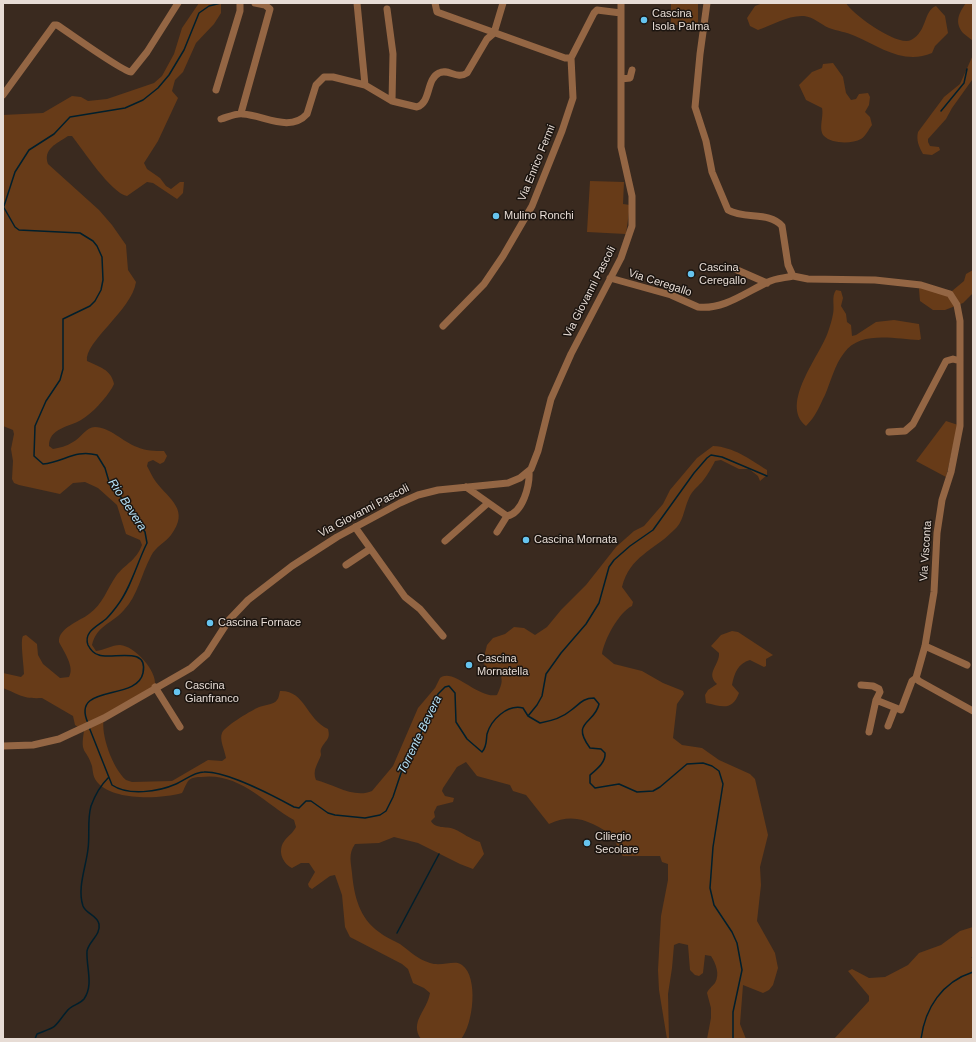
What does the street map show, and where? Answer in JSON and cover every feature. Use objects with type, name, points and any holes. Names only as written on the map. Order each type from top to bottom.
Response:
[{"type":"street","points":[[3,96],[54,25],[57,25],[122,70],[131,72],[178,3]]},
{"type":"street","points":[[216,90],[240,11],[240,3]]},
{"type":"street","points":[[241,113],[270,9],[264,5],[255,3]]},
{"type":"street","points":[[357,3],[364,85]]},
{"type":"street","points":[[435,3],[437,12],[565,58],[571,58],[596,11],[621,13]]},
{"type":"street","points":[[221,119],[241,113],[269,121],[282,122],[293,121],[304,117],[307,114],[316,85],[324,77],[333,77],[364,85],[392,101],[417,107],[420,106],[435,75],[441,72],[458,76],[465,75],[487,39],[494,33],[503,3]]},
{"type":"street","name":"Via Giovanni Pascoli","points":[[3,746],[52,742],[97,722],[201,661],[212,648],[234,614],[261,589],[292,566],[355,527],[418,495],[438,490],[508,483],[520,478],[528,471],[538,451],[554,393],[571,354],[628,242],[634,214],[632,192],[621,148],[621,3]]},
{"type":"street","points":[[707,3],[695,108],[706,141],[712,172],[728,210],[734,213],[773,219],[782,226],[788,265],[793,276]]},
{"type":"street","points":[[387,9],[393,54],[392,101]]},
{"type":"street","name":"Via Enrico Fermi","points":[[443,326],[484,284],[503,256],[532,206],[562,131],[573,98],[571,58]]},
{"type":"street","points":[[621,79],[630,78],[632,70]]},
{"type":"street","points":[[734,269],[754,279],[767,282]]},
{"type":"street","name":"Via Ceregallo","points":[[610,278],[651,288],[698,307],[713,308],[732,301],[767,282],[793,276]]},
{"type":"street","name":"Via Visconta","points":[[793,276],[808,279],[875,280],[921,285],[950,294],[958,305],[960,426],[951,472],[942,500],[937,534],[934,592],[925,646],[916,678],[912,681],[903,709],[900,710],[895,708]]},
{"type":"street","points":[[889,432],[905,431],[920,412],[946,361],[953,359],[960,361]]},
{"type":"street","points":[[497,532],[507,516],[514,514],[520,506],[529,481],[528,471]]},
{"type":"street","points":[[466,487],[507,516]]},
{"type":"street","points":[[445,541],[488,503]]},
{"type":"street","points":[[355,527],[405,597],[424,613],[443,636]]},
{"type":"street","points":[[346,565],[370,549]]},
{"type":"street","points":[[925,646],[967,665]]},
{"type":"street","points":[[916,678],[918,681],[973,711]]},
{"type":"street","points":[[861,685],[872,686],[879,689],[880,692],[876,700],[869,732]]},
{"type":"street","points":[[155,688],[180,727]]},
{"type":"street","points":[[876,700],[895,708],[888,726]]},
{"type":"shaded area","points":[[199,3],[221,3],[221,13],[214,24],[196,43],[183,72],[175,80],[172,91],[178,98],[158,141],[144,163],[147,169],[160,178],[166,186],[171,189],[180,182],[184,182],[183,193],[177,199],[153,183],[147,182],[127,196],[120,193],[105,179],[72,136],[68,136],[55,144],[47,154],[48,164],[99,210],[126,245],[128,270],[136,282],[133,293],[88,353],[87,361],[104,369],[110,375],[114,384],[112,388],[106,397],[90,414],[81,420],[60,429],[52,435],[49,446],[53,449],[66,446],[92,427],[95,427],[106,429],[132,445],[140,448],[164,451],[167,456],[164,462],[160,464],[153,460],[148,462],[147,466],[155,480],[176,506],[179,519],[169,538],[153,553],[129,604],[119,615],[97,633],[92,645],[96,651],[120,645],[126,646],[144,660],[149,666],[155,679],[155,685],[104,718],[104,733],[112,760],[121,775],[126,780],[132,782],[172,781],[208,760],[222,761],[226,758],[221,738],[224,730],[253,710],[275,702],[280,691],[295,695],[315,719],[328,729],[329,736],[321,749],[321,755],[315,770],[316,780],[351,792],[365,793],[372,791],[393,766],[418,708],[435,688],[440,678],[445,676],[452,677],[482,692],[490,695],[497,695],[502,682],[498,669],[494,667],[487,672],[484,672],[487,645],[493,638],[505,634],[514,627],[524,628],[535,635],[547,627],[561,610],[586,585],[616,547],[634,531],[644,526],[663,504],[670,490],[697,458],[713,446],[735,451],[767,470],[767,475],[760,481],[758,476],[749,469],[739,469],[721,460],[715,461],[704,480],[690,496],[677,528],[636,561],[631,568],[622,587],[633,602],[632,606],[627,609],[617,620],[606,641],[602,654],[614,664],[642,671],[663,683],[683,691],[684,694],[677,704],[673,738],[682,745],[702,748],[719,760],[750,774],[755,779],[768,835],[760,867],[761,885],[757,921],[775,953],[778,968],[773,985],[769,990],[763,993],[743,985],[740,1024],[746,1039],[707,1039],[711,1018],[711,1008],[707,993],[716,980],[716,966],[711,956],[705,955],[703,973],[699,976],[695,975],[690,970],[688,945],[679,943],[674,945],[668,994],[669,1039],[667,1039],[659,990],[658,970],[661,916],[668,880],[668,864],[662,862],[660,856],[623,856],[617,850],[616,837],[584,821],[568,819],[559,820],[549,824],[526,795],[513,791],[510,785],[477,776],[466,762],[457,767],[442,791],[445,796],[454,798],[453,802],[437,806],[434,812],[435,817],[431,821],[435,825],[454,829],[480,842],[484,854],[473,869],[418,843],[394,837],[379,843],[355,844],[351,851],[356,898],[362,913],[372,926],[381,934],[400,944],[414,955],[425,961],[435,964],[459,963],[467,971],[471,980],[471,1013],[469,1023],[461,1039],[421,1039],[417,1027],[430,993],[424,988],[413,983],[408,969],[402,964],[350,937],[345,927],[342,895],[335,875],[330,876],[312,889],[308,884],[315,872],[309,863],[301,863],[292,868],[283,860],[281,848],[285,840],[296,827],[294,820],[239,784],[227,779],[215,777],[192,778],[188,781],[182,793],[173,795],[150,797],[126,796],[106,789],[95,779],[90,760],[83,748],[84,731],[75,725],[73,716],[42,698],[18,695],[3,688],[3,673],[21,677],[24,674],[22,638],[26,635],[37,644],[38,655],[43,664],[60,678],[69,677],[71,669],[70,664],[59,642],[62,633],[70,625],[89,614],[98,606],[116,576],[134,559],[142,545],[140,540],[126,534],[117,505],[98,488],[85,482],[73,483],[60,494],[19,485],[14,483],[12,479],[13,461],[11,449],[14,434],[13,430],[3,426],[3,115],[43,113],[72,96],[81,97],[88,101],[107,99],[154,83],[162,76],[174,54],[182,28]]},
{"type":"shaded area","points":[[671,3],[698,3],[698,25],[671,25]]},
{"type":"shaded area","points":[[763,3],[846,3],[857,15],[876,29],[896,39],[905,41],[911,40],[920,32],[929,12],[936,6],[945,16],[948,33],[935,46],[932,53],[912,57],[902,56],[852,35],[829,28],[814,19],[804,16],[792,17],[758,30],[750,26],[747,18],[755,6]]},
{"type":"shaded area","points":[[966,3],[973,3],[973,41],[960,29],[958,21],[961,10]]},
{"type":"shaded area","points":[[973,55],[972,80],[946,119],[928,139],[930,146],[939,147],[940,150],[932,155],[923,154],[918,143],[918,132],[944,97],[960,84]]},
{"type":"shaded area","points":[[833,63],[843,77],[846,93],[851,100],[856,99],[859,94],[868,93],[870,97],[869,105],[865,112],[870,117],[872,125],[864,137],[857,141],[837,142],[824,136],[821,130],[822,108],[806,100],[799,85],[812,72],[822,68],[823,64]]},
{"type":"shaded area","points":[[590,181],[624,182],[623,204],[630,205],[626,234],[587,232]]},
{"type":"shaded area","points":[[973,270],[973,293],[963,303],[945,310],[933,310],[920,301],[919,289],[921,285],[952,291],[964,281],[966,274]]},
{"type":"shaded area","points":[[836,290],[841,291],[843,298],[841,306],[846,314],[847,322],[851,325],[852,336],[876,322],[894,320],[919,324],[921,339],[868,339],[859,341],[851,346],[838,362],[819,407],[806,426],[799,417],[797,405],[799,393],[810,366],[828,332],[833,316],[834,296]]},
{"type":"shaded area","points":[[946,421],[958,425],[946,477],[916,461]]},
{"type":"shaded area","points":[[732,631],[738,632],[773,655],[766,659],[766,666],[764,667],[750,660],[746,661],[740,666],[735,673],[732,685],[739,693],[733,703],[726,706],[721,706],[706,703],[705,695],[708,690],[717,684],[712,676],[719,653],[711,646],[721,635]]},
{"type":"shaded area","points":[[973,927],[973,956],[971,958],[973,958],[973,1039],[834,1039],[869,1001],[869,996],[848,971],[852,969],[869,978],[885,977],[908,965],[919,953],[941,945],[960,931]]},
{"type":"waterway","points":[[4,206],[15,172],[29,150],[54,134],[70,117],[125,108],[143,100],[158,88],[169,75],[184,50],[199,13],[209,6],[221,3]]},
{"type":"waterway","points":[[941,111],[964,83],[967,69]]},
{"type":"waterway","name":"Rio Bevera","points":[[3,206],[15,227],[19,230],[80,233],[93,241],[102,257],[103,280],[101,290],[95,301],[90,306],[63,319],[63,369],[60,380],[46,401],[35,426],[34,456],[43,464],[76,455],[97,455],[105,468],[110,485],[118,493],[145,532],[147,543],[122,599],[110,615],[90,632],[87,640],[90,648],[97,654],[105,656],[135,656],[140,659],[143,664],[143,673],[138,682],[129,687],[96,697],[88,702],[85,711],[88,723]]},
{"type":"waterway","points":[[528,716],[542,696],[546,674],[561,653],[586,624],[599,603],[609,567],[614,560],[630,546],[653,530],[694,473],[707,458],[711,455],[722,457],[767,476]]},
{"type":"waterway","name":"Torrente Bevera","points":[[89,727],[112,785],[126,791],[152,791],[169,787],[200,772],[213,773],[250,785],[294,807],[299,808],[306,801],[311,801],[328,813],[365,818],[380,815],[386,811],[393,797],[404,764],[413,751],[438,694],[445,687],[449,686],[455,693],[456,722],[467,739],[482,752],[486,746],[487,734],[492,723],[500,714],[511,708],[523,708],[528,716],[540,723],[560,717],[586,699],[594,698],[599,704],[597,711],[583,727],[582,733],[590,748],[601,749],[605,753],[603,762],[590,775],[590,783],[595,788],[619,784],[637,792],[653,791],[660,787],[687,764],[703,763],[712,766],[719,771],[723,784],[713,847],[710,888],[714,905],[732,932],[737,943],[742,970],[733,1012],[733,1039]]},
{"type":"waterway","points":[[35,1039],[37,1034],[55,1026],[71,1007],[82,1001],[89,988],[87,951],[88,947],[97,935],[99,924],[98,921],[84,909],[81,899],[81,885],[88,849],[89,817],[91,806],[98,791],[108,778]]},
{"type":"waterway","points":[[397,933],[439,854]]},
{"type":"waterway","name":"Torrente Bevera","points":[[921,1039],[926,1017],[937,998],[952,982],[973,972]]},
{"type":"place","name":"Cascina Isola Palma","points":[[644,20]]},
{"type":"place","name":"Mulino Ronchi","points":[[496,216]]},
{"type":"place","name":"Cascina Ceregallo","points":[[691,274]]},
{"type":"place","name":"Cascina Mornata","points":[[526,540]]},
{"type":"place","name":"Cascina Fornace","points":[[210,623]]},
{"type":"place","name":"Cascina Mornatella","points":[[469,665]]},
{"type":"place","name":"Cascina Gianfranco","points":[[177,692]]},
{"type":"place","name":"Ciliegio Secolare","points":[[587,843]]}]
